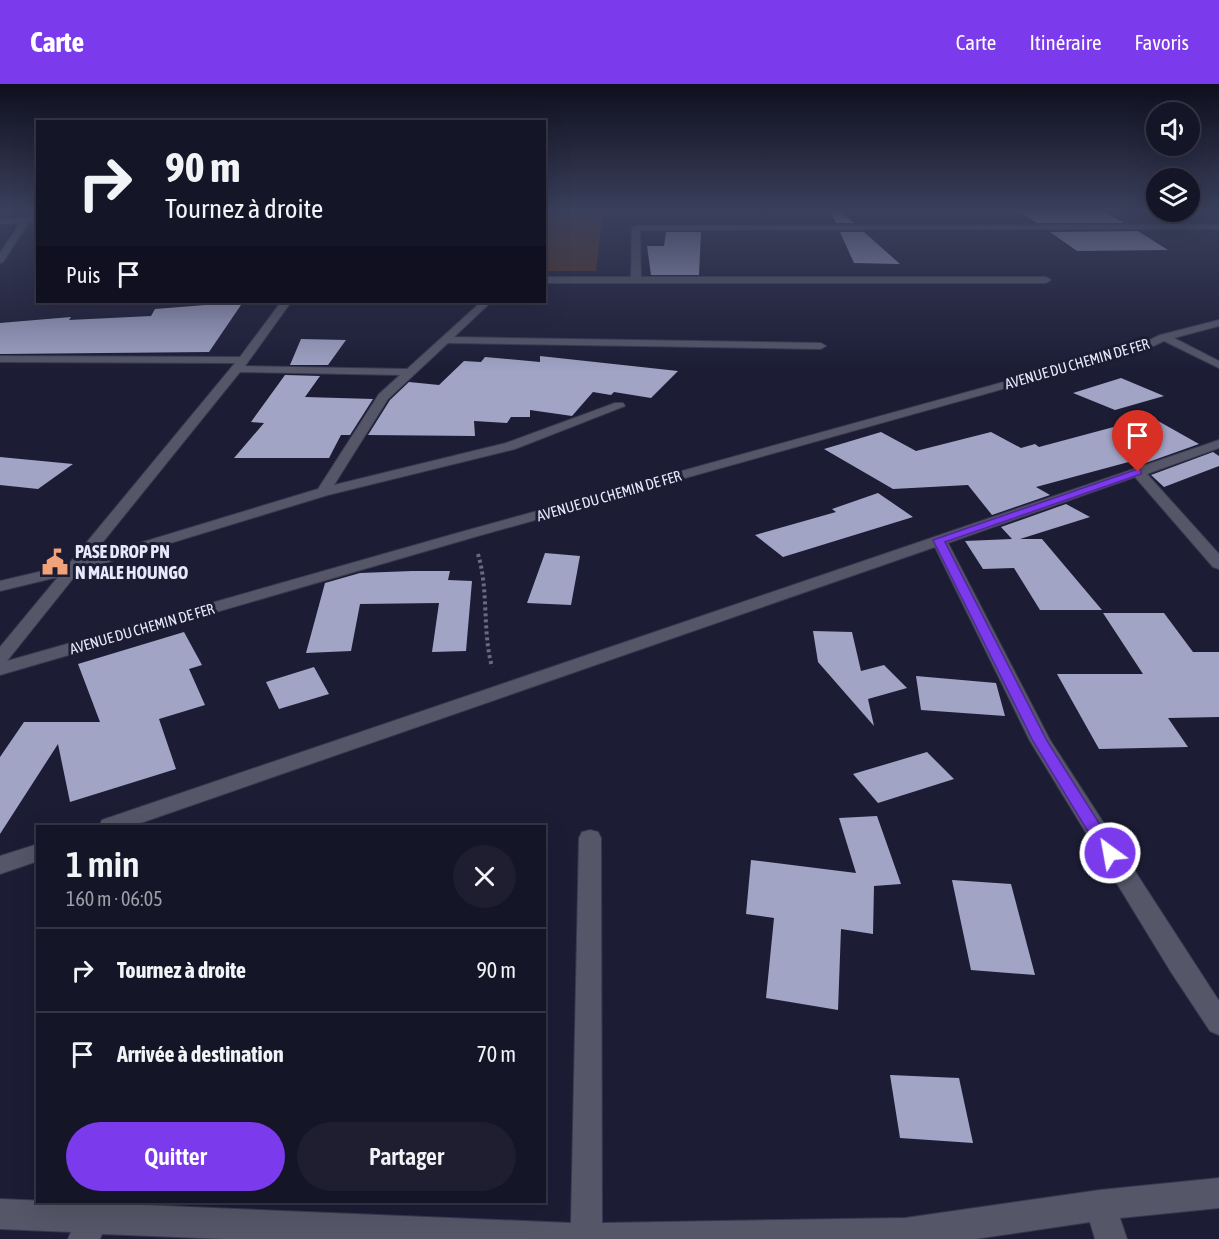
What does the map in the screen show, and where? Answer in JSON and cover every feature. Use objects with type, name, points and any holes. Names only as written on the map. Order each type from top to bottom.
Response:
[{"type":"street","points":[[636,264],[636,280]]},
{"type":"street","points":[[546,280],[1046,280]]},
{"type":"street","points":[[0,658],[240,364],[285,303]]},
{"type":"street","points":[[323,492],[383,397],[485,303]]},
{"type":"street","name":"AVENUE DU CHEMIN DE FER","points":[[0,669],[1145,346],[1164,337],[1219,322]]},
{"type":"street","points":[[1164,337],[1219,365]]},
{"type":"street","points":[[444,340],[821,346]]},
{"type":"street","points":[[0,359],[240,364],[410,372]]},
{"type":"street","points":[[0,586],[74,567],[323,492],[510,446],[619,406]]},
{"type":"street","points":[[113,825],[1219,444]]},
{"type":"street","points":[[1138,472],[1219,564]]},
{"type":"street","points":[[939,540],[1040,741],[1180,965],[1219,1023]]},
{"type":"street","points":[[586,1239],[591,838]]},
{"type":"street","points":[[0,865],[36,853]]},
{"type":"street","points":[[0,1214],[89,1228],[586,1239],[905,1234],[1100,1205],[1219,1193]]},
{"type":"street","points":[[1100,1205],[1111,1239]]},
{"type":"path","points":[[466,536],[479,556],[484,574],[486,651],[501,691]]},
{"type":"shaded area","points":[[546,264],[597,264],[596,271],[546,271]]},
{"type":"building","points":[[649,264],[700,264],[699,275],[651,275]]},
{"type":"building","points":[[242,303],[209,352],[0,354],[0,323],[71,317],[69,320],[151,316],[155,309]]},
{"type":"building","points":[[301,339],[346,340],[328,365],[290,365]]},
{"type":"building","points":[[540,356],[678,371],[651,398],[614,392],[611,395],[593,392],[572,416],[530,410],[530,417],[511,417],[507,423],[474,421],[475,436],[368,435],[390,400],[409,382],[439,385],[464,361],[481,362],[485,357],[540,362]]},
{"type":"building","points":[[285,375],[320,376],[305,397],[373,399],[350,435],[341,435],[329,458],[234,458],[264,423],[251,422]]},
{"type":"building","points":[[1121,378],[1164,396],[1115,410],[1073,393]]},
{"type":"building","points":[[1151,417],[1199,444],[1140,465],[1136,460],[1036,487],[1050,495],[992,515],[968,485],[893,489],[824,449],[881,432],[916,451],[991,432],[1021,448],[1035,444],[1039,447]]},
{"type":"building","points":[[1213,452],[1219,456],[1219,466],[1164,487],[1151,475]]},
{"type":"building","points":[[0,457],[73,464],[38,489],[0,485]]},
{"type":"building","points":[[878,493],[913,517],[783,557],[755,535],[836,512],[832,509]]},
{"type":"building","points":[[1066,504],[1090,517],[1020,539],[1042,539],[1102,610],[1040,610],[1014,568],[983,569],[965,541],[1012,539],[1001,527]]},
{"type":"building","points":[[545,553],[580,556],[571,605],[527,603]]},
{"type":"building","points":[[450,571],[448,580],[472,581],[466,651],[432,652],[439,603],[360,604],[351,651],[306,653],[325,583],[360,573]]},
{"type":"building","points":[[1103,613],[1164,613],[1193,652],[1219,652],[1219,717],[1168,718],[1188,747],[1099,749],[1057,674],[1143,674]]},
{"type":"building","points":[[813,631],[852,632],[861,671],[884,665],[907,688],[868,699],[874,726],[818,662]]},
{"type":"building","points":[[184,632],[202,665],[189,669],[205,705],[159,719],[176,769],[70,802],[58,744],[0,834],[0,757],[24,722],[100,722],[78,664]]},
{"type":"building","points":[[314,667],[329,694],[279,709],[266,682]]},
{"type":"building","points":[[916,676],[996,683],[1005,716],[921,710]]},
{"type":"building","points":[[927,752],[954,779],[878,803],[853,774]]},
{"type":"building","points":[[877,816],[901,884],[874,886],[873,934],[841,929],[838,1010],[766,998],[774,918],[746,914],[751,860],[856,873],[839,818]]},
{"type":"building","points":[[952,880],[1011,884],[1035,975],[971,970]]},
{"type":"building","points":[[890,1075],[959,1078],[973,1143],[900,1138]]},
{"type":"place","name":"PASE DROP PN N MALE HOUNGO","points":[[55,562]]},
{"type":"route","points":[[1110,853],[1040,741],[939,540],[1138,472]]}]
